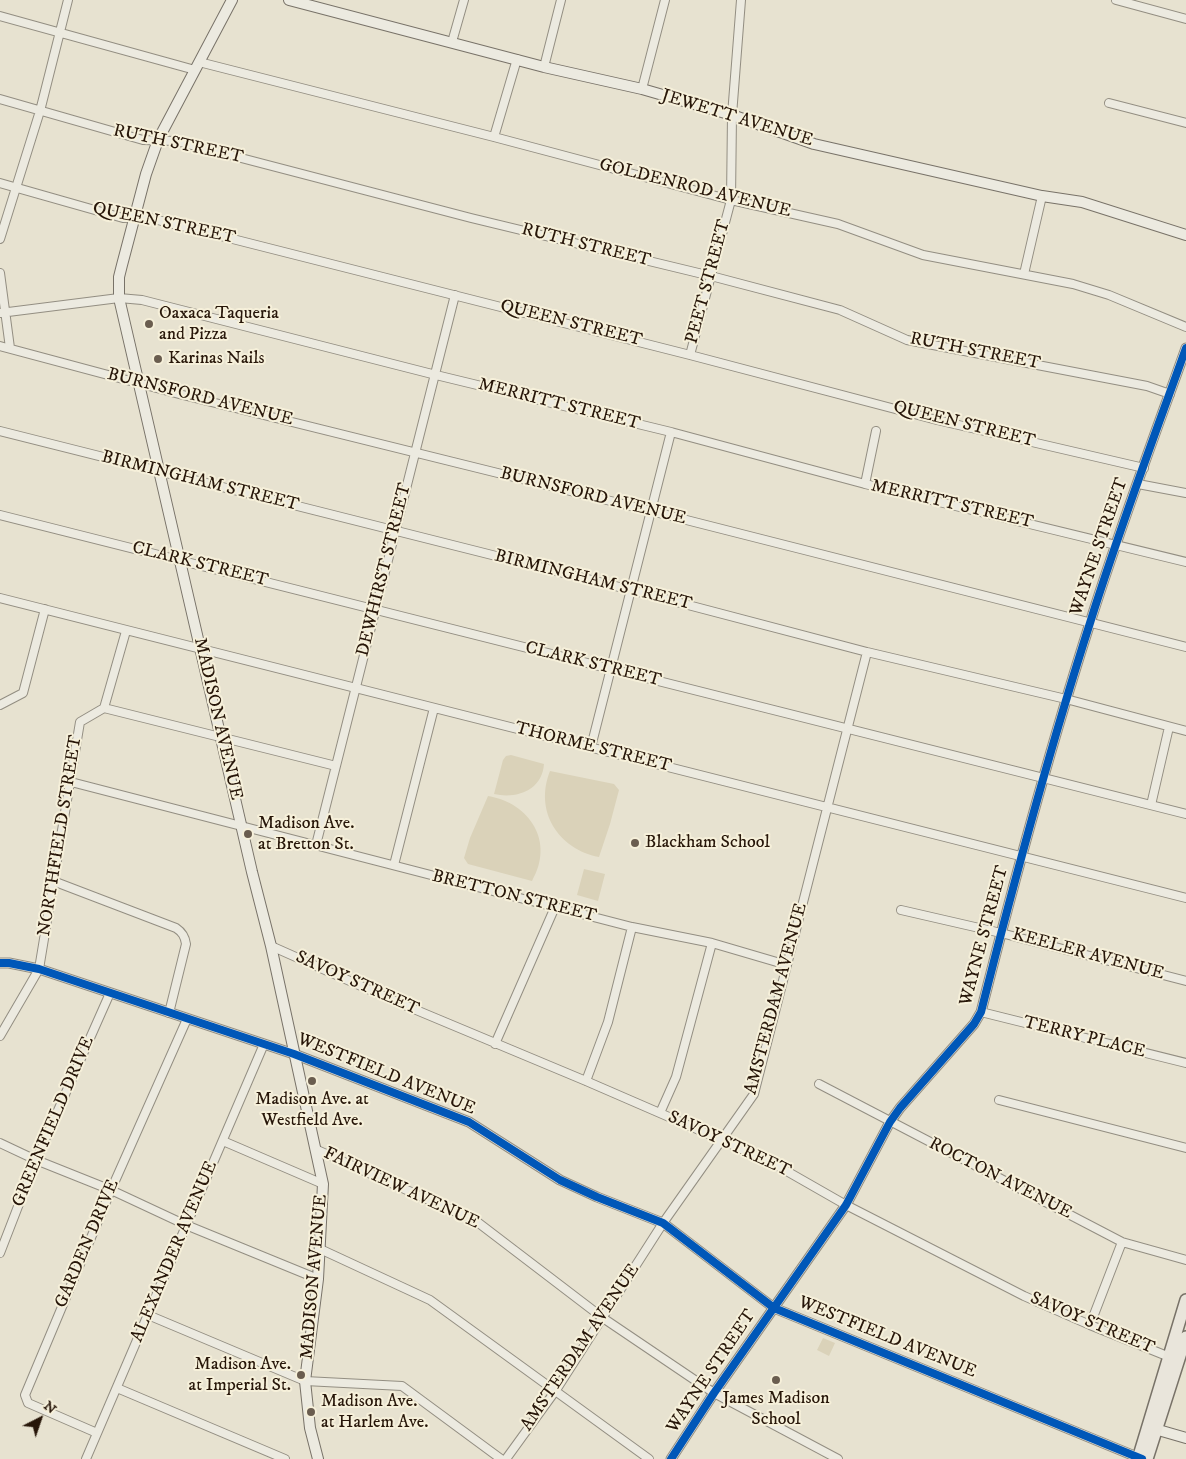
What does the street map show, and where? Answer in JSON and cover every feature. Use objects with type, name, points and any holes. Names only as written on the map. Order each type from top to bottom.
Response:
[{"type":"main road","name":"MADISON AVENUE","points":[[232,0],[158,140],[134,218],[119,278],[120,298],[241,826],[271,946],[323,1184],[318,1279],[305,1380],[310,1428],[318,1459]]},
{"type":"main road","name":"JEWETT AVENUE","points":[[288,0],[544,67],[642,89],[732,115],[814,144],[1042,196],[1082,202],[1186,235]]},
{"type":"main road","points":[[1141,1459],[1173,1358],[1186,1300]]},
{"type":"main road","points":[[1173,1358],[1186,1337]]},
{"type":"main road","points":[[1152,1428],[1186,1438]]},
{"type":"street","points":[[0,240],[40,111],[68,0]]},
{"type":"street","points":[[452,42],[464,0]]},
{"type":"street","points":[[544,67],[561,0]]},
{"type":"street","points":[[642,89],[665,0]]},
{"type":"street","name":"PEET STREET","points":[[690,355],[731,200],[732,115],[742,0]]},
{"type":"street","points":[[1116,0],[1186,19]]},
{"type":"street","name":"GOLDENROD AVENUE","points":[[0,16],[59,33],[494,137],[731,200],[838,224],[923,255],[1073,284],[1109,295],[1186,327]]},
{"type":"street","points":[[494,137],[517,59]]},
{"type":"street","name":"RUTH STREET","points":[[0,99],[143,140],[176,141],[471,218],[711,276],[840,310],[907,340],[1147,386],[1170,394]]},
{"type":"street","points":[[1109,103],[1186,123]]},
{"type":"street","name":"QUEEN STREET","points":[[0,183],[123,218],[146,217],[690,355],[937,420],[1144,468]]},
{"type":"street","points":[[1024,274],[1042,196]]},
{"type":"street","points":[[0,273],[3,313],[10,348]]},
{"type":"street","name":"DEWHIRST STREET","points":[[316,845],[455,295]]},
{"type":"street","name":"MERRITT STREET","points":[[3,313],[120,298],[142,300],[436,375],[671,432],[865,484],[1186,562]]},
{"type":"street","name":"BURNSFORD AVENUE","points":[[0,346],[139,383],[1186,647]]},
{"type":"street","name":"WAYNE STREET","points":[[671,1459],[714,1393],[846,1205],[890,1122],[900,1108],[974,1024],[981,1012],[1021,856],[1066,699],[1116,544],[1186,348]]},
{"type":"street","name":"BIRMINGHAM STREET","points":[[0,431],[631,590],[867,652],[1066,699],[1186,731]]},
{"type":"street","points":[[865,484],[876,431]]},
{"type":"street","points":[[591,747],[671,432]]},
{"type":"street","points":[[1138,484],[1186,493]]},
{"type":"street","name":"CLARK STREET","points":[[0,515],[1186,814]]},
{"type":"street","name":"THORME STREET","points":[[0,598],[1186,898]]},
{"type":"street","points":[[0,705],[23,694],[45,610]]},
{"type":"street","points":[[126,631],[104,708],[336,766]]},
{"type":"street","name":"AMSTERDAM AVENUE","points":[[506,1459],[556,1390],[663,1223],[754,1094],[867,652]]},
{"type":"street","name":"NORTHFIELD STREET","points":[[39,969],[80,722],[104,708]]},
{"type":"street","points":[[394,865],[434,708]]},
{"type":"street","points":[[1151,805],[1170,727]]},
{"type":"street","name":"BRETTON STREET","points":[[71,782],[632,927],[712,943],[787,965]]},
{"type":"street","points":[[53,880],[180,931],[185,937],[186,944],[169,1013]]},
{"type":"street","points":[[495,1044],[555,907]]},
{"type":"street","name":"KEELER AVENUE","points":[[901,910],[1001,933],[1186,981]]},
{"type":"street","points":[[586,1081],[608,1022],[632,927]]},
{"type":"street","points":[[660,1113],[676,1077],[712,943]]},
{"type":"street","name":"SAVOY STREET","points":[[271,946],[776,1164],[846,1205],[1024,1296],[1173,1358]]},
{"type":"street","name":"WESTFIELD AVENUE","points":[[0,964],[9,963],[39,969],[294,1054],[469,1122],[560,1180],[663,1223],[774,1308],[1141,1459]]},
{"type":"street","points":[[0,1036],[39,969]]},
{"type":"street","name":"GREENFIELD DRIVE","points":[[0,1253],[36,1160],[110,993]]},
{"type":"street","name":"TERRY PLACE","points":[[981,1012],[1186,1064]]},
{"type":"street","name":"GARDEN DRIVE","points":[[97,1433],[28,1403],[25,1395],[111,1190],[187,1018]]},
{"type":"street","name":"ALEXANDER AVENUE","points":[[86,1459],[264,1044]]},
{"type":"street","name":"ROCTON AVENUE","points":[[819,1084],[1122,1242],[1186,1260]]},
{"type":"street","points":[[999,1100],[1186,1148]]},
{"type":"street","points":[[223,1141],[323,1184]]},
{"type":"street","points":[[0,1143],[36,1160],[111,1190],[186,1225],[318,1279]]},
{"type":"street","name":"FAIRVIEW AVENUE","points":[[315,1149],[476,1220],[603,1318],[714,1393],[838,1459]]},
{"type":"street","points":[[1090,1325],[1122,1242]]},
{"type":"street","points":[[320,1249],[430,1300],[649,1459]]},
{"type":"street","points":[[148,1315],[305,1380],[402,1386],[501,1459]]},
{"type":"street","points":[[117,1388],[285,1459]]},
{"type":"shaded area","points":[[511,755],[544,764],[542,773],[533,787],[526,791],[511,795],[494,794],[503,760],[506,756]]},
{"type":"shaded area","points":[[550,771],[614,784],[619,790],[599,857],[584,853],[572,846],[561,837],[553,826],[545,800]]},
{"type":"shaded area","points":[[488,796],[503,800],[516,807],[534,826],[541,852],[532,881],[468,864],[464,858],[470,838]]},
{"type":"shaded area","points":[[584,869],[605,874],[598,901],[577,895]]},
{"type":"shaded area","points":[[823,1338],[835,1343],[829,1356],[817,1350]]},
{"type":"cycle path","points":[[671,1459],[714,1393],[846,1205],[890,1122],[900,1108],[974,1024],[981,1012],[1060,719],[1101,588],[1186,348]]},
{"type":"cycle path","points":[[0,963],[39,969],[294,1054],[469,1122],[560,1180],[663,1223],[774,1308],[1142,1459]]},
{"type":"place","name":"Oaxaca Taqueria and Pizza","points":[[149,324]]},
{"type":"place","name":"Karinas Nails","points":[[158,359]]},
{"type":"place","name":"Madison Ave. at Bretton St.","points":[[248,834]]},
{"type":"place","name":"Blackham School","points":[[635,843]]},
{"type":"place","name":"Madison Ave. at Westfield Ave.","points":[[312,1081]]},
{"type":"place","name":"Madison Ave. at Imperial St.","points":[[301,1375]]},
{"type":"place","name":"James Madison School","points":[[776,1380]]},
{"type":"place","name":"Madison Ave. at Harlem Ave.","points":[[311,1412]]}]
